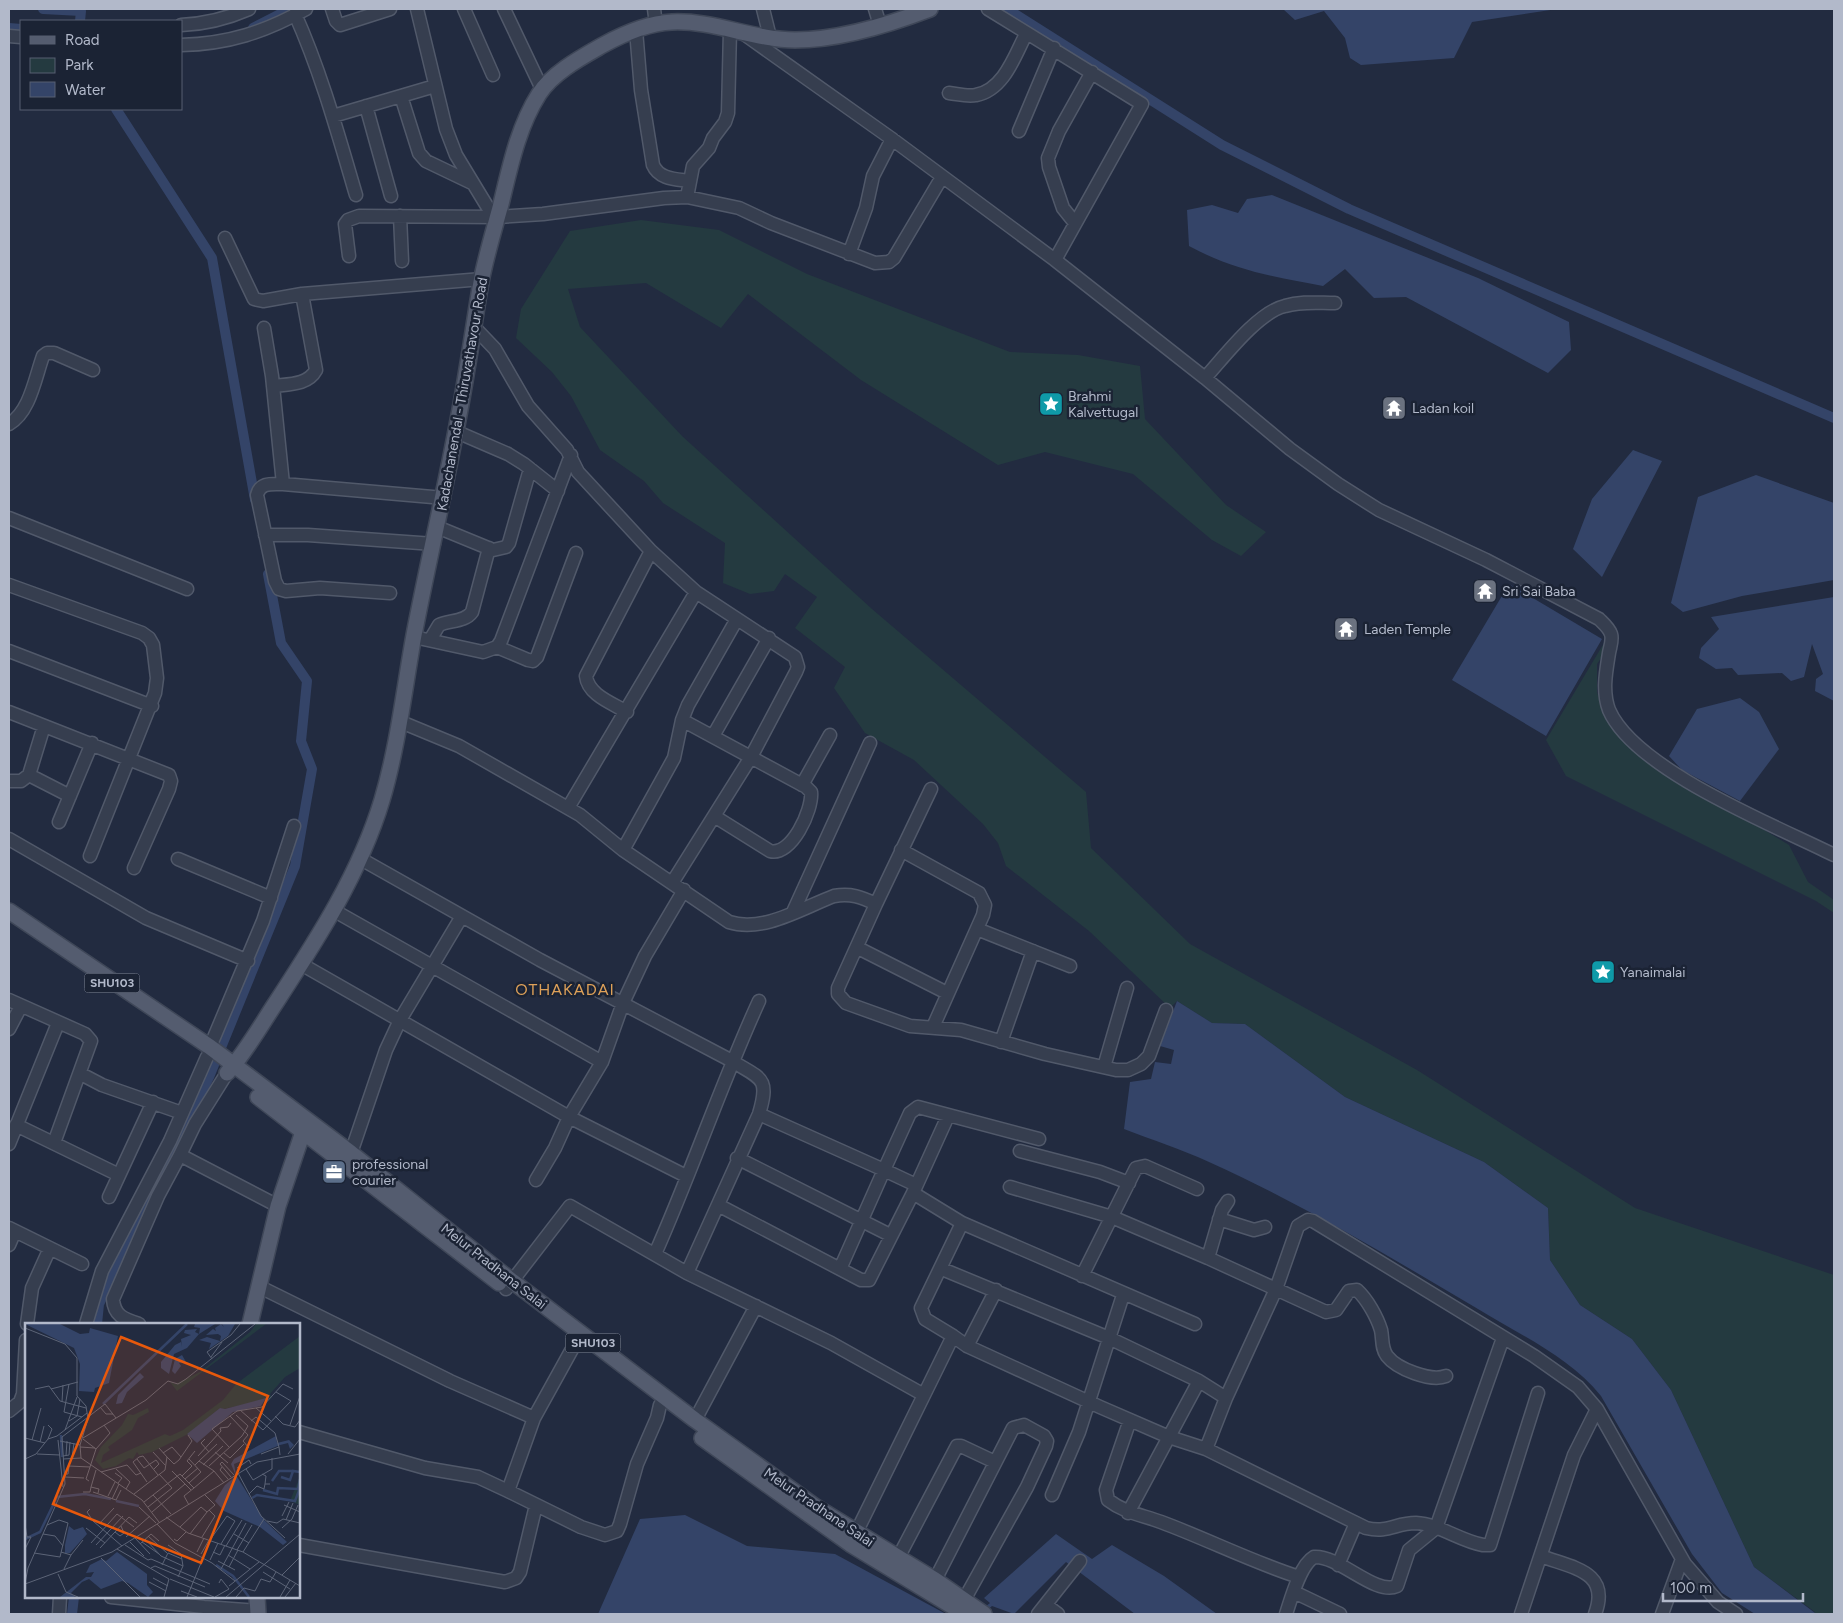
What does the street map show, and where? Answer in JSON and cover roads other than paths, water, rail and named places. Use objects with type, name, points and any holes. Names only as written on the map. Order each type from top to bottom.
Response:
[{"type":"main road","name":"Kadachanendal - Thiruvathavour Road","points":[[218,1060],[301,964],[361,859],[382,799],[400,722],[414,636],[457,432],[482,279],[495,216],[520,134],[542,89],[563,71],[603,45],[636,30],[656,24],[682,23],[800,40],[880,25],[930,9]]},
{"type":"main road","name":"Melur Pradhana Salai","points":[[9,911],[306,1125],[509,1285],[695,1420],[853,1539],[898,1558],[935,1580],[975,1611]]},
{"type":"main road","name":"Melur Pradhana Salai","points":[[9,923],[218,1060]]},
{"type":"main road","name":"Melur Pradhana Salai","points":[[306,1125],[351,1153],[576,1342],[762,1482],[853,1539],[975,1611]]},
{"type":"main road","points":[[250,1323],[278,1206],[306,1125]]},
{"type":"street","points":[[182,25],[202,24],[226,19],[249,9]]},
{"type":"street","points":[[332,9],[336,21],[340,25],[390,9]]},
{"type":"street","points":[[417,9],[446,129],[456,155],[472,183],[495,216]]},
{"type":"street","points":[[464,9],[493,75]]},
{"type":"street","points":[[504,9],[542,89]]},
{"type":"street","points":[[654,9],[656,24]]},
{"type":"street","points":[[763,9],[770,37]]},
{"type":"street","points":[[875,9],[880,25]]},
{"type":"street","points":[[988,9],[1142,104],[1055,260]]},
{"type":"street","points":[[182,44],[229,41],[264,30],[301,11],[308,42],[356,195]]},
{"type":"street","points":[[636,30],[641,90],[653,165],[656,172],[664,177],[689,181]]},
{"type":"street","points":[[687,197],[693,166],[709,148],[713,138],[725,122],[728,113],[736,31],[892,139],[1055,260],[1205,378],[1290,449],[1379,510],[1486,560],[1600,619],[1607,627],[1612,640],[1605,676],[1605,695],[1616,723],[1631,738],[1686,782],[1834,855]]},
{"type":"street","points":[[949,93],[975,95],[995,86],[1006,72],[1026,34]]},
{"type":"street","points":[[1019,132],[1054,48]]},
{"type":"street","points":[[1075,223],[1063,208],[1049,167],[1048,158],[1059,131],[1092,72]]},
{"type":"street","points":[[332,116],[435,86]]},
{"type":"street","points":[[401,96],[419,153],[426,161],[472,183]]},
{"type":"street","points":[[366,106],[391,196]]},
{"type":"street","points":[[849,254],[866,208],[873,176],[892,139]]},
{"type":"street","points":[[349,256],[345,224],[348,220],[359,216],[543,214],[664,198],[687,197],[717,201],[739,208],[849,254],[875,263],[889,262],[894,258],[942,177]]},
{"type":"street","points":[[400,216],[402,261]]},
{"type":"street","points":[[225,238],[254,299],[263,301],[302,294],[482,279]]},
{"type":"street","points":[[273,386],[301,382],[314,376],[316,370],[302,294]]},
{"type":"street","points":[[1205,378],[1241,337],[1272,311],[1284,306],[1302,303],[1335,303]]},
{"type":"street","points":[[474,327],[495,349],[528,406],[571,455],[578,472],[651,551],[696,592],[769,638],[795,657],[798,667],[751,757],[672,883]]},
{"type":"street","points":[[264,328],[273,386],[283,484]]},
{"type":"street","points":[[9,424],[18,417],[24,408],[43,356],[47,353],[54,353],[93,370]]},
{"type":"street","points":[[457,432],[508,454],[530,468],[558,491]]},
{"type":"street","points":[[414,636],[483,652],[497,647],[502,641],[571,455]]},
{"type":"street","points":[[438,527],[489,548],[499,550],[509,543],[530,468]]},
{"type":"street","points":[[390,593],[349,588],[320,588],[286,592],[279,589],[275,581],[257,491],[264,485],[283,484],[444,498]]},
{"type":"street","points":[[9,518],[187,589]]},
{"type":"street","points":[[265,535],[308,535],[434,544]]},
{"type":"street","points":[[430,640],[439,625],[469,617],[489,548]]},
{"type":"street","points":[[627,712],[593,692],[587,683],[586,676],[651,551]]},
{"type":"street","points":[[497,647],[528,660],[533,661],[537,657],[576,553]]},
{"type":"street","points":[[9,585],[142,633],[149,638],[153,646],[157,678],[152,706],[90,856]]},
{"type":"street","points":[[568,808],[627,712],[696,592]]},
{"type":"street","points":[[623,850],[674,758],[682,720],[688,705],[737,619]]},
{"type":"street","points":[[713,736],[769,638]]},
{"type":"street","points":[[9,650],[152,706]]},
{"type":"street","points":[[9,712],[165,772],[170,781],[169,789],[134,868]]},
{"type":"street","points":[[682,720],[802,785],[811,792],[811,806],[793,839],[784,850],[779,852],[770,851],[714,816]]},
{"type":"street","points":[[400,722],[459,746],[580,815],[623,850],[729,922],[742,926],[769,922],[845,894],[861,897],[876,904]]},
{"type":"street","points":[[9,781],[21,781],[28,775],[44,726]]},
{"type":"street","points":[[802,785],[830,734]]},
{"type":"street","points":[[59,822],[92,743]]},
{"type":"street","points":[[793,912],[870,743]]},
{"type":"street","points":[[28,775],[70,796]]},
{"type":"street","points":[[931,790],[901,850],[858,948],[838,988],[840,1000],[910,1026],[961,1030],[1001,1042],[1104,1067],[1128,1070],[1141,1064],[1149,1056],[1166,1010]]},
{"type":"street","points":[[136,1323],[119,1317],[113,1308],[113,1299],[158,1196],[196,1124],[218,1060],[248,961],[294,826]]},
{"type":"street","points":[[9,839],[146,918],[248,961]]},
{"type":"street","points":[[901,850],[979,893],[985,905],[977,929],[933,1027]]},
{"type":"street","points":[[178,859],[271,898]]},
{"type":"street","points":[[361,859],[462,916],[732,1060],[759,1077],[763,1083],[764,1096],[759,1114],[737,1158],[687,1273]]},
{"type":"street","points":[[536,1180],[555,1148],[569,1117],[602,1062],[623,1003],[645,956],[684,890]]},
{"type":"street","points":[[333,910],[602,1062]]},
{"type":"street","points":[[351,1153],[386,1050],[400,1020],[462,916]]},
{"type":"street","points":[[977,929],[1070,966]]},
{"type":"street","points":[[858,948],[947,993]]},
{"type":"street","points":[[1001,1042],[1033,951]]},
{"type":"street","points":[[301,964],[569,1117],[686,1176]]},
{"type":"street","points":[[1104,1067],[1127,988]]},
{"type":"street","points":[[9,1000],[85,1034],[91,1041],[81,1074],[54,1143]]},
{"type":"street","points":[[655,1254],[680,1198],[686,1176],[732,1060],[759,1001]]},
{"type":"street","points":[[9,1029],[21,1006]]},
{"type":"street","points":[[9,1144],[58,1023]]},
{"type":"street","points":[[86,1323],[102,1272],[182,1113],[218,1060]]},
{"type":"street","points":[[81,1074],[102,1085],[182,1113]]},
{"type":"street","points":[[109,1198],[153,1102]]},
{"type":"street","points":[[840,1269],[910,1113],[914,1108],[922,1107],[948,1116],[1039,1139]]},
{"type":"street","points":[[759,1114],[884,1170],[915,1189],[962,1223],[1123,1295],[1195,1324]]},
{"type":"street","points":[[718,1205],[861,1280],[869,1280],[873,1276],[890,1235],[915,1189],[948,1116]]},
{"type":"street","points":[[16,1125],[119,1175]]},
{"type":"street","points":[[1020,1151],[1100,1172],[1128,1183]]},
{"type":"street","points":[[180,1155],[278,1206]]},
{"type":"street","points":[[737,1158],[890,1235]]},
{"type":"street","points":[[1082,1276],[1136,1168],[1145,1166],[1197,1189]]},
{"type":"street","points":[[1010,1188],[1112,1217],[1326,1312],[1336,1310],[1349,1291],[1357,1290],[1377,1322],[1383,1347],[1391,1360],[1432,1379],[1446,1376]]},
{"type":"street","points":[[1208,1258],[1224,1204],[1228,1201]]},
{"type":"street","points":[[509,1285],[570,1206],[687,1273],[831,1343],[924,1395]]},
{"type":"street","points":[[1220,1219],[1254,1230],[1265,1228]]},
{"type":"street","points":[[1206,1449],[1226,1398],[1276,1289],[1298,1226],[1308,1220],[1314,1221],[1534,1356],[1578,1387],[1597,1409],[1682,1559],[1718,1602],[1736,1614]]},
{"type":"street","points":[[962,1223],[922,1308],[922,1314],[929,1323],[967,1346],[1169,1437],[1206,1449],[1356,1523],[1377,1531],[1417,1523],[1436,1528],[1477,1544],[1490,1545],[1538,1393]]},
{"type":"street","points":[[9,1246],[12,1229],[82,1264]]},
{"type":"street","points":[[27,1323],[32,1288],[50,1248]]},
{"type":"street","points":[[942,1268],[1109,1338],[1199,1381],[1226,1398]]},
{"type":"street","points":[[260,1286],[450,1381],[534,1418]]},
{"type":"street","points":[[967,1346],[996,1290]]},
{"type":"street","points":[[1052,1495],[1079,1432],[1123,1295]]},
{"type":"street","points":[[695,1420],[756,1306]]},
{"type":"street","points":[[853,1539],[953,1336]]},
{"type":"street","points":[[1286,1614],[1299,1577],[1310,1559],[1314,1556],[1338,1565],[1385,1588],[1391,1589],[1400,1582],[1409,1550],[1436,1528],[1503,1338]]},
{"type":"street","points":[[508,1491],[534,1418],[576,1342]]},
{"type":"street","points":[[9,1411],[20,1402],[25,1354]]},
{"type":"street","points":[[1128,1513],[1199,1381]]},
{"type":"street","points":[[300,1432],[425,1468],[478,1477],[581,1527],[605,1535],[617,1531],[637,1464],[657,1418],[660,1406]]},
{"type":"street","points":[[1521,1614],[1574,1456],[1597,1409]]},
{"type":"street","points":[[1130,1420],[1106,1490],[1108,1500],[1128,1513],[1159,1521],[1270,1568],[1299,1577]]},
{"type":"street","points":[[935,1580],[1013,1428],[1024,1425],[1044,1436],[1047,1441],[975,1611]]},
{"type":"street","points":[[898,1558],[957,1446],[995,1462]]},
{"type":"street","points":[[300,1545],[505,1582],[516,1578],[520,1572],[536,1505]]},
{"type":"street","points":[[1338,1565],[1356,1523]]},
{"type":"street","points":[[1541,1556],[1590,1575],[1600,1593],[1595,1614]]},
{"type":"street","points":[[1662,1614],[1682,1559]]},
{"type":"street","points":[[1058,1614],[1042,1610],[1080,1561]]},
{"type":"street","points":[[1294,1592],[1334,1613]]},
{"type":"street","points":[[59,1614],[60,1598]]},
{"type":"street","points":[[119,1598],[204,1608],[258,1607]]},
{"type":"water","points":[[1283,9],[1557,9],[1472,22],[1454,58],[1361,65],[1350,58],[1345,38],[1324,11],[1295,20]]},
{"type":"water","points":[[1272,195],[1478,278],[1569,322],[1571,350],[1548,373],[1406,297],[1374,298],[1345,269],[1323,286],[1270,276],[1238,267],[1189,246],[1187,210],[1212,205],[1238,213],[1247,199]]},
{"type":"water","points":[[1633,450],[1662,461],[1602,577],[1573,549],[1592,499]]},
{"type":"water","points":[[1756,475],[1834,503],[1834,580],[1742,596],[1683,612],[1671,603],[1698,497]]},
{"type":"water","points":[[1509,584],[1602,639],[1546,736],[1452,680]]},
{"type":"water","points":[[1834,597],[1834,701],[1815,691],[1816,679],[1823,674],[1812,644],[1804,677],[1791,681],[1782,673],[1738,675],[1732,668],[1716,669],[1699,658],[1701,648],[1719,629],[1711,617]]},
{"type":"water","points":[[1740,698],[1759,712],[1779,749],[1740,801],[1682,770],[1669,756],[1697,709]]},
{"type":"water","points":[[1177,1001],[1212,1023],[1245,1024],[1345,1097],[1484,1162],[1548,1208],[1550,1260],[1580,1305],[1632,1339],[1671,1390],[1754,1567],[1815,1613],[1755,1614],[1722,1593],[1692,1554],[1601,1396],[1589,1382],[1560,1358],[1379,1251],[1278,1195],[1198,1157],[1124,1129],[1130,1082],[1151,1079],[1155,1062],[1171,1064],[1174,1050],[1160,1046]]},
{"type":"water","points":[[685,1515],[747,1546],[835,1554],[946,1614],[598,1614],[640,1519]]},
{"type":"water","points":[[1056,1534],[1092,1559],[1112,1545],[1164,1576],[1217,1614],[1135,1614],[1066,1562],[1014,1614],[992,1606],[982,1614],[976,1614],[990,1603],[984,1598]]},
{"type":"waterway","points":[[43,9],[81,11],[80,20]]},
{"type":"waterway","points":[[253,28],[290,9]]},
{"type":"waterway","points":[[1007,9],[1222,145],[1349,209],[1834,418]]},
{"type":"waterway","points":[[9,28],[20,29]]},
{"type":"waterway","points":[[117,110],[212,258],[255,500]]},
{"type":"waterway","points":[[97,1323],[99,1304],[209,1077],[295,866],[312,769],[301,741],[307,681],[281,643],[268,574]]},
{"type":"waterway","points":[[72,1614],[74,1598]]},
{"type":"place","name":"Brahmi Kalvettugal","points":[[1051,404]]},
{"type":"place","name":"Ladan koil","points":[[1394,408]]},
{"type":"place","name":"Sri Sai Baba","points":[[1485,591]]},
{"type":"place","name":"Laden Temple","points":[[1346,629]]},
{"type":"place","name":"Yanaimalai","points":[[1603,972]]},
{"type":"place","name":"professional courier","points":[[334,1172]]},
{"type":"district","name":"OTHAKADAI","points":[[565,989]]}]
